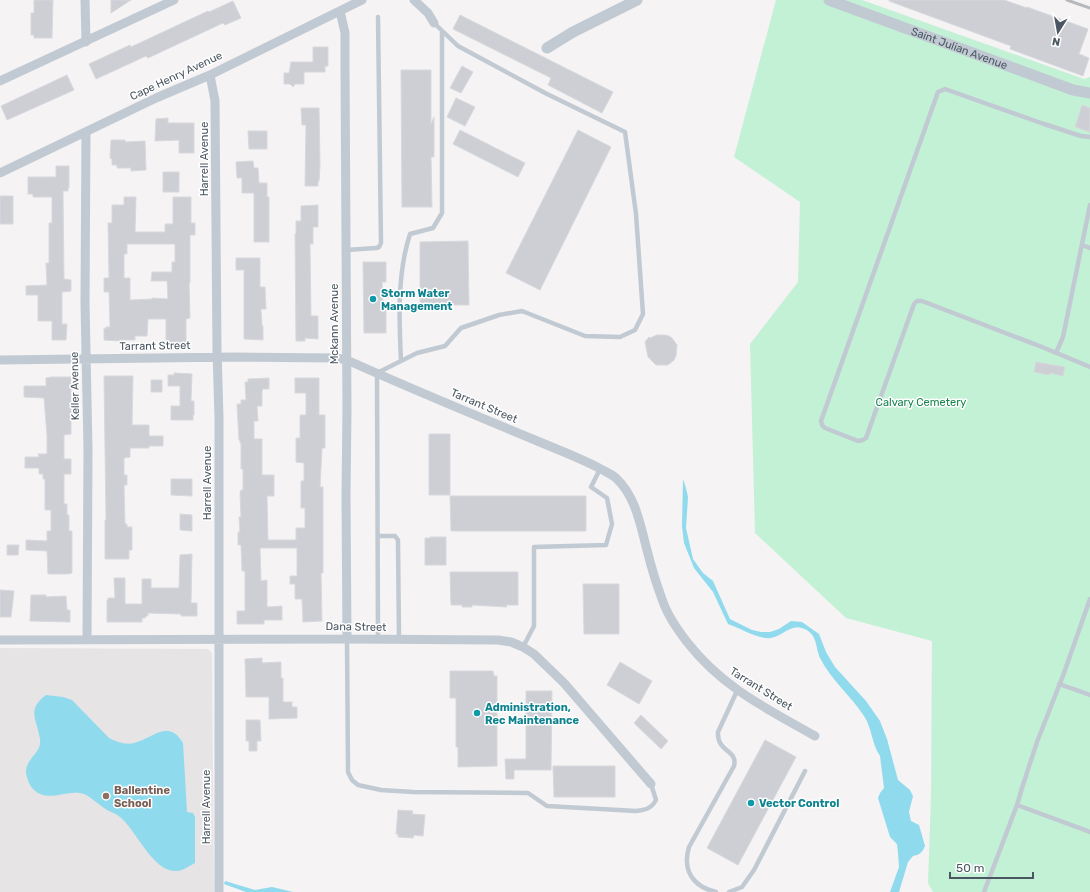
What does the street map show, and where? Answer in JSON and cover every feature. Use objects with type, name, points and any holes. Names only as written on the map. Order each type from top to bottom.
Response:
[{"type":"street","points":[[86,0],[86,42]]},
{"type":"street","name":"Cape Henry Avenue","points":[[0,173],[156,98],[210,75],[362,0]]},
{"type":"street","points":[[414,0],[428,13],[434,23]]},
{"type":"street","points":[[547,48],[573,32],[637,0]]},
{"type":"street","name":"Saint Julian Avenue","points":[[829,0],[1073,90],[1090,93]]},
{"type":"street","points":[[0,81],[173,1]]},
{"type":"street","name":"Mckann Avenue","points":[[340,11],[344,24],[345,40],[347,639]]},
{"type":"street","name":"Harrell Avenue","points":[[210,75],[216,101],[217,357],[220,508],[219,892]]},
{"type":"street","name":"Keller Avenue","points":[[86,132],[88,639]]},
{"type":"street","name":"Tarrant Street","points":[[0,360],[217,357],[336,358],[347,360],[586,461],[614,476],[632,499],[638,513],[662,600],[671,619],[698,656],[718,676],[737,691],[815,736]]},
{"type":"street","name":"Dana Street","points":[[0,640],[378,639],[498,640],[511,642],[534,654],[564,683],[651,784]]},
{"type":"lane","points":[[346,250],[376,248],[381,244],[378,17]]},
{"type":"lane","points":[[378,639],[377,373],[417,353],[445,346],[461,328],[499,315],[522,312],[585,336],[620,337],[635,330],[643,314],[636,214],[625,132],[547,94],[458,46],[434,23]]},
{"type":"lane","points":[[401,361],[400,286],[404,253],[410,234],[433,228],[442,213],[442,31]]},
{"type":"lane","points":[[1090,137],[1081,136],[1044,124],[945,89],[938,92],[821,421],[825,428],[858,441],[866,438],[905,325],[914,304],[917,301],[922,301],[1090,366]]},
{"type":"lane","points":[[1056,353],[1063,337],[1090,205]]},
{"type":"lane","points":[[1082,245],[1090,248]]},
{"type":"lane","points":[[523,647],[534,626],[534,547],[606,545],[612,524],[607,498],[591,487],[600,469]]},
{"type":"lane","points":[[378,536],[395,536],[398,540],[399,640]]},
{"type":"lane","points":[[984,892],[1017,805],[1037,742],[1060,684],[1090,599]]},
{"type":"lane","points":[[347,639],[348,772],[352,780],[358,785],[381,790],[413,792],[528,794],[547,806],[636,811],[646,810],[653,805],[656,800],[651,784]]},
{"type":"lane","points":[[1060,684],[1090,695]]},
{"type":"lane","points":[[716,892],[701,886],[694,880],[689,872],[686,855],[734,766],[734,756],[719,743],[718,732],[737,691]]},
{"type":"lane","points":[[729,892],[742,887],[754,870],[805,772]]},
{"type":"lane","points":[[1017,805],[1090,832]]},
{"type":"shaded area","name":"Ballentine School","points":[[0,648],[208,649],[212,653],[214,892],[0,892]]},
{"type":"green space","name":"Calvary Cemetery","points":[[776,0],[862,0],[1084,79],[1090,77],[1090,892],[933,892],[928,883],[931,796],[932,641],[846,618],[755,533],[750,344],[798,282],[800,202],[734,157]]},
{"type":"water","points":[[683,479],[688,497],[686,528],[693,559],[703,573],[713,581],[730,619],[752,630],[761,632],[770,632],[779,629],[791,621],[802,622],[819,634],[826,652],[835,667],[866,701],[880,721],[887,739],[898,780],[910,790],[913,796],[909,812],[911,821],[919,825],[925,846],[920,853],[913,856],[908,862],[899,892],[890,892],[899,867],[897,844],[890,837],[878,798],[884,788],[880,756],[875,747],[867,721],[825,666],[818,654],[815,641],[811,633],[807,630],[798,627],[790,629],[775,637],[766,638],[755,636],[728,624],[713,592],[694,568],[684,543],[682,526]]},
{"type":"water","points":[[46,695],[63,697],[72,700],[109,738],[118,742],[127,744],[134,743],[166,731],[172,732],[177,736],[183,743],[187,812],[193,813],[195,817],[195,863],[179,871],[168,870],[152,858],[126,823],[117,814],[106,809],[87,795],[71,793],[51,796],[38,793],[32,788],[26,771],[29,762],[37,752],[40,744],[34,715],[36,705]]},
{"type":"water","points":[[225,881],[255,890],[272,887],[293,892],[246,892],[224,884]]},
{"type":"building","points":[[34,0],[53,0],[52,38],[34,38],[34,35],[31,35],[31,13],[34,13]]},
{"type":"building","points":[[111,0],[131,0],[111,13]]},
{"type":"building","points":[[889,0],[1004,0],[1088,29],[1079,54],[1089,58],[1083,76],[1010,49],[1011,46]]},
{"type":"building","points":[[233,1],[241,18],[225,25],[223,23],[148,58],[146,56],[96,79],[89,64],[130,45],[131,47]]},
{"type":"building","points":[[460,15],[613,92],[602,113],[548,85],[551,78],[453,29]]},
{"type":"building","points":[[313,47],[328,47],[328,66],[325,66],[325,72],[304,72],[304,84],[295,84],[293,87],[290,84],[284,84],[284,73],[289,73],[291,62],[313,62]]},
{"type":"building","points":[[462,66],[473,72],[461,93],[450,88]]},
{"type":"building","points":[[401,70],[431,70],[431,124],[434,117],[434,157],[431,157],[432,207],[402,207]]},
{"type":"building","points":[[67,75],[74,90],[7,120],[1,106]]},
{"type":"building","points":[[456,98],[475,107],[465,126],[447,117]]},
{"type":"building","points":[[1082,105],[1090,108],[1090,132],[1075,127]]},
{"type":"building","points":[[301,108],[319,108],[320,165],[318,186],[305,186],[306,125],[302,125]]},
{"type":"building","points":[[168,118],[168,123],[194,123],[194,153],[179,153],[179,140],[155,141],[156,119]]},
{"type":"building","points":[[460,130],[525,163],[518,177],[453,144]]},
{"type":"building","points":[[578,130],[611,147],[540,290],[506,273]]},
{"type":"building","points":[[248,131],[267,131],[267,149],[249,149]]},
{"type":"building","points":[[111,140],[125,140],[125,142],[145,141],[146,170],[131,171],[131,168],[117,168],[117,165],[112,165],[112,159],[110,158]]},
{"type":"building","points":[[253,161],[254,168],[258,168],[259,183],[267,183],[267,197],[269,197],[269,242],[254,242],[254,193],[242,193],[242,178],[237,178],[236,162]]},
{"type":"building","points":[[56,166],[69,166],[69,188],[68,191],[63,191],[64,279],[71,280],[71,291],[62,292],[62,324],[67,324],[66,340],[52,340],[52,321],[38,321],[38,295],[26,295],[26,286],[47,285],[46,263],[49,263],[49,223],[52,223],[52,197],[33,197],[33,194],[28,194],[28,177],[56,177]]},
{"type":"building","points":[[163,172],[179,172],[179,192],[163,192]]},
{"type":"building","points":[[0,196],[13,196],[13,224],[0,224]]},
{"type":"building","points":[[124,197],[136,197],[135,232],[165,232],[165,224],[173,224],[173,197],[191,197],[191,223],[195,223],[195,235],[190,235],[190,318],[186,319],[186,342],[166,342],[166,319],[148,319],[147,336],[135,336],[135,340],[104,340],[104,328],[106,329],[106,327],[110,327],[109,292],[104,292],[104,278],[109,278],[108,223],[112,223],[112,205],[124,205]],"holes":[[[127,244],[175,244],[175,262],[172,262],[172,272],[152,272],[151,281],[167,281],[168,299],[152,298],[130,300],[130,278],[124,278],[124,254],[127,254]]]},
{"type":"building","points":[[318,205],[318,227],[313,227],[313,244],[310,244],[311,316],[318,316],[318,339],[305,338],[305,341],[296,341],[296,221],[301,221],[301,206]]},
{"type":"building","points":[[468,241],[469,305],[420,305],[420,242]]},
{"type":"building","points":[[236,258],[260,258],[260,287],[265,287],[266,309],[261,309],[263,340],[244,339],[244,270],[236,270]]},
{"type":"building","name":"Storm Water Management","points":[[363,262],[386,262],[386,282],[382,282],[383,304],[386,304],[386,333],[364,333]]},
{"type":"building","points":[[657,335],[669,336],[677,345],[676,356],[668,365],[656,365],[648,357],[645,342],[649,337],[650,338]]},
{"type":"building","points":[[1036,362],[1065,367],[1063,376],[1034,372]]},
{"type":"building","points":[[174,373],[192,374],[191,401],[194,401],[193,420],[171,420],[171,406],[180,406],[180,386],[168,386],[168,375],[174,375]]},
{"type":"building","points":[[104,376],[133,376],[132,425],[149,425],[149,436],[163,436],[163,446],[130,448],[130,457],[124,458],[124,475],[127,475],[127,485],[124,485],[125,524],[127,524],[127,527],[132,527],[132,550],[129,550],[129,559],[105,559],[106,520]]},
{"type":"building","points":[[71,377],[71,434],[64,435],[64,459],[71,459],[71,474],[64,474],[64,504],[67,504],[69,531],[72,531],[72,573],[68,574],[48,574],[47,551],[26,550],[26,540],[47,541],[47,531],[51,531],[51,510],[45,510],[45,479],[43,479],[43,474],[39,474],[39,468],[25,468],[25,457],[39,457],[38,454],[47,454],[44,398],[24,397],[24,386],[46,386],[46,378]]},
{"type":"building","points":[[269,378],[269,389],[263,389],[262,391],[262,406],[257,406],[258,421],[254,421],[254,439],[262,439],[262,475],[274,475],[274,496],[267,496],[268,540],[296,540],[296,528],[305,528],[305,508],[301,508],[301,481],[304,481],[304,463],[296,462],[296,438],[300,438],[300,415],[306,415],[306,393],[295,393],[295,378],[319,378],[319,415],[325,415],[325,448],[322,448],[320,487],[323,487],[323,573],[321,573],[322,621],[303,622],[302,599],[295,599],[295,584],[290,584],[290,576],[297,576],[297,548],[260,548],[261,581],[267,580],[267,607],[282,606],[282,620],[264,620],[264,624],[237,624],[237,611],[245,611],[245,571],[242,571],[241,545],[238,545],[238,532],[240,532],[239,517],[241,517],[240,494],[241,490],[243,490],[243,469],[241,469],[241,443],[239,440],[237,404],[241,404],[241,400],[246,400],[245,382],[248,382],[248,379]]},
{"type":"building","points":[[151,380],[162,380],[162,392],[151,392]]},
{"type":"building","points":[[429,434],[450,434],[450,495],[429,495]]},
{"type":"building","points":[[171,479],[192,479],[192,496],[171,495]]},
{"type":"building","points":[[450,496],[586,496],[586,531],[451,531]]},
{"type":"building","points":[[180,514],[192,515],[192,531],[180,530]]},
{"type":"building","points":[[446,537],[446,565],[425,565],[425,538]]},
{"type":"building","points":[[7,545],[19,545],[18,555],[7,555]]},
{"type":"building","points":[[192,554],[191,603],[197,603],[197,616],[148,613],[148,616],[142,618],[142,622],[107,622],[107,600],[108,598],[115,598],[114,578],[125,578],[125,604],[142,604],[142,579],[151,579],[151,588],[179,588],[180,555]]},
{"type":"building","points":[[450,572],[518,572],[518,605],[506,605],[507,607],[472,605],[472,607],[462,607],[462,605],[451,605]]},
{"type":"building","points":[[583,584],[619,584],[619,634],[584,634]]},
{"type":"building","points":[[0,590],[14,591],[11,617],[0,617]]},
{"type":"building","points":[[31,595],[46,595],[46,597],[66,596],[67,610],[70,610],[70,622],[30,621]]},
{"type":"building","points":[[262,658],[262,663],[281,662],[283,702],[292,702],[292,707],[297,707],[297,718],[269,719],[269,697],[246,697],[245,659]]},
{"type":"building","points":[[620,662],[652,681],[639,704],[607,685]]},
{"type":"building","name":"Administration, Rec Maintenance","points":[[450,671],[493,671],[494,676],[497,676],[497,766],[458,767],[458,747],[456,747],[456,698],[450,698]]},
{"type":"building","points":[[526,691],[552,691],[551,770],[514,770],[514,779],[506,779],[505,759],[526,759]]},
{"type":"building","points":[[641,715],[668,741],[661,749],[634,723]]},
{"type":"building","points":[[246,720],[260,720],[261,741],[257,741],[257,751],[249,751],[249,741],[246,741]]},
{"type":"building","name":"Vector Control","points":[[765,740],[796,757],[738,865],[707,848]]},
{"type":"building","points":[[553,766],[615,766],[615,797],[554,797]]},
{"type":"building","points":[[398,810],[413,811],[412,814],[425,815],[423,836],[414,835],[413,838],[398,837],[398,834],[396,834]]},
{"type":"railway","points":[[1067,0],[1090,8]]},
{"type":"place","name":"Storm Water Management","points":[[373,299]]},
{"type":"place","name":"Administration, Rec Maintenance","points":[[477,713]]},
{"type":"place","name":"Ballentine School","points":[[106,796]]},
{"type":"place","name":"Vector Control","points":[[751,803]]}]
